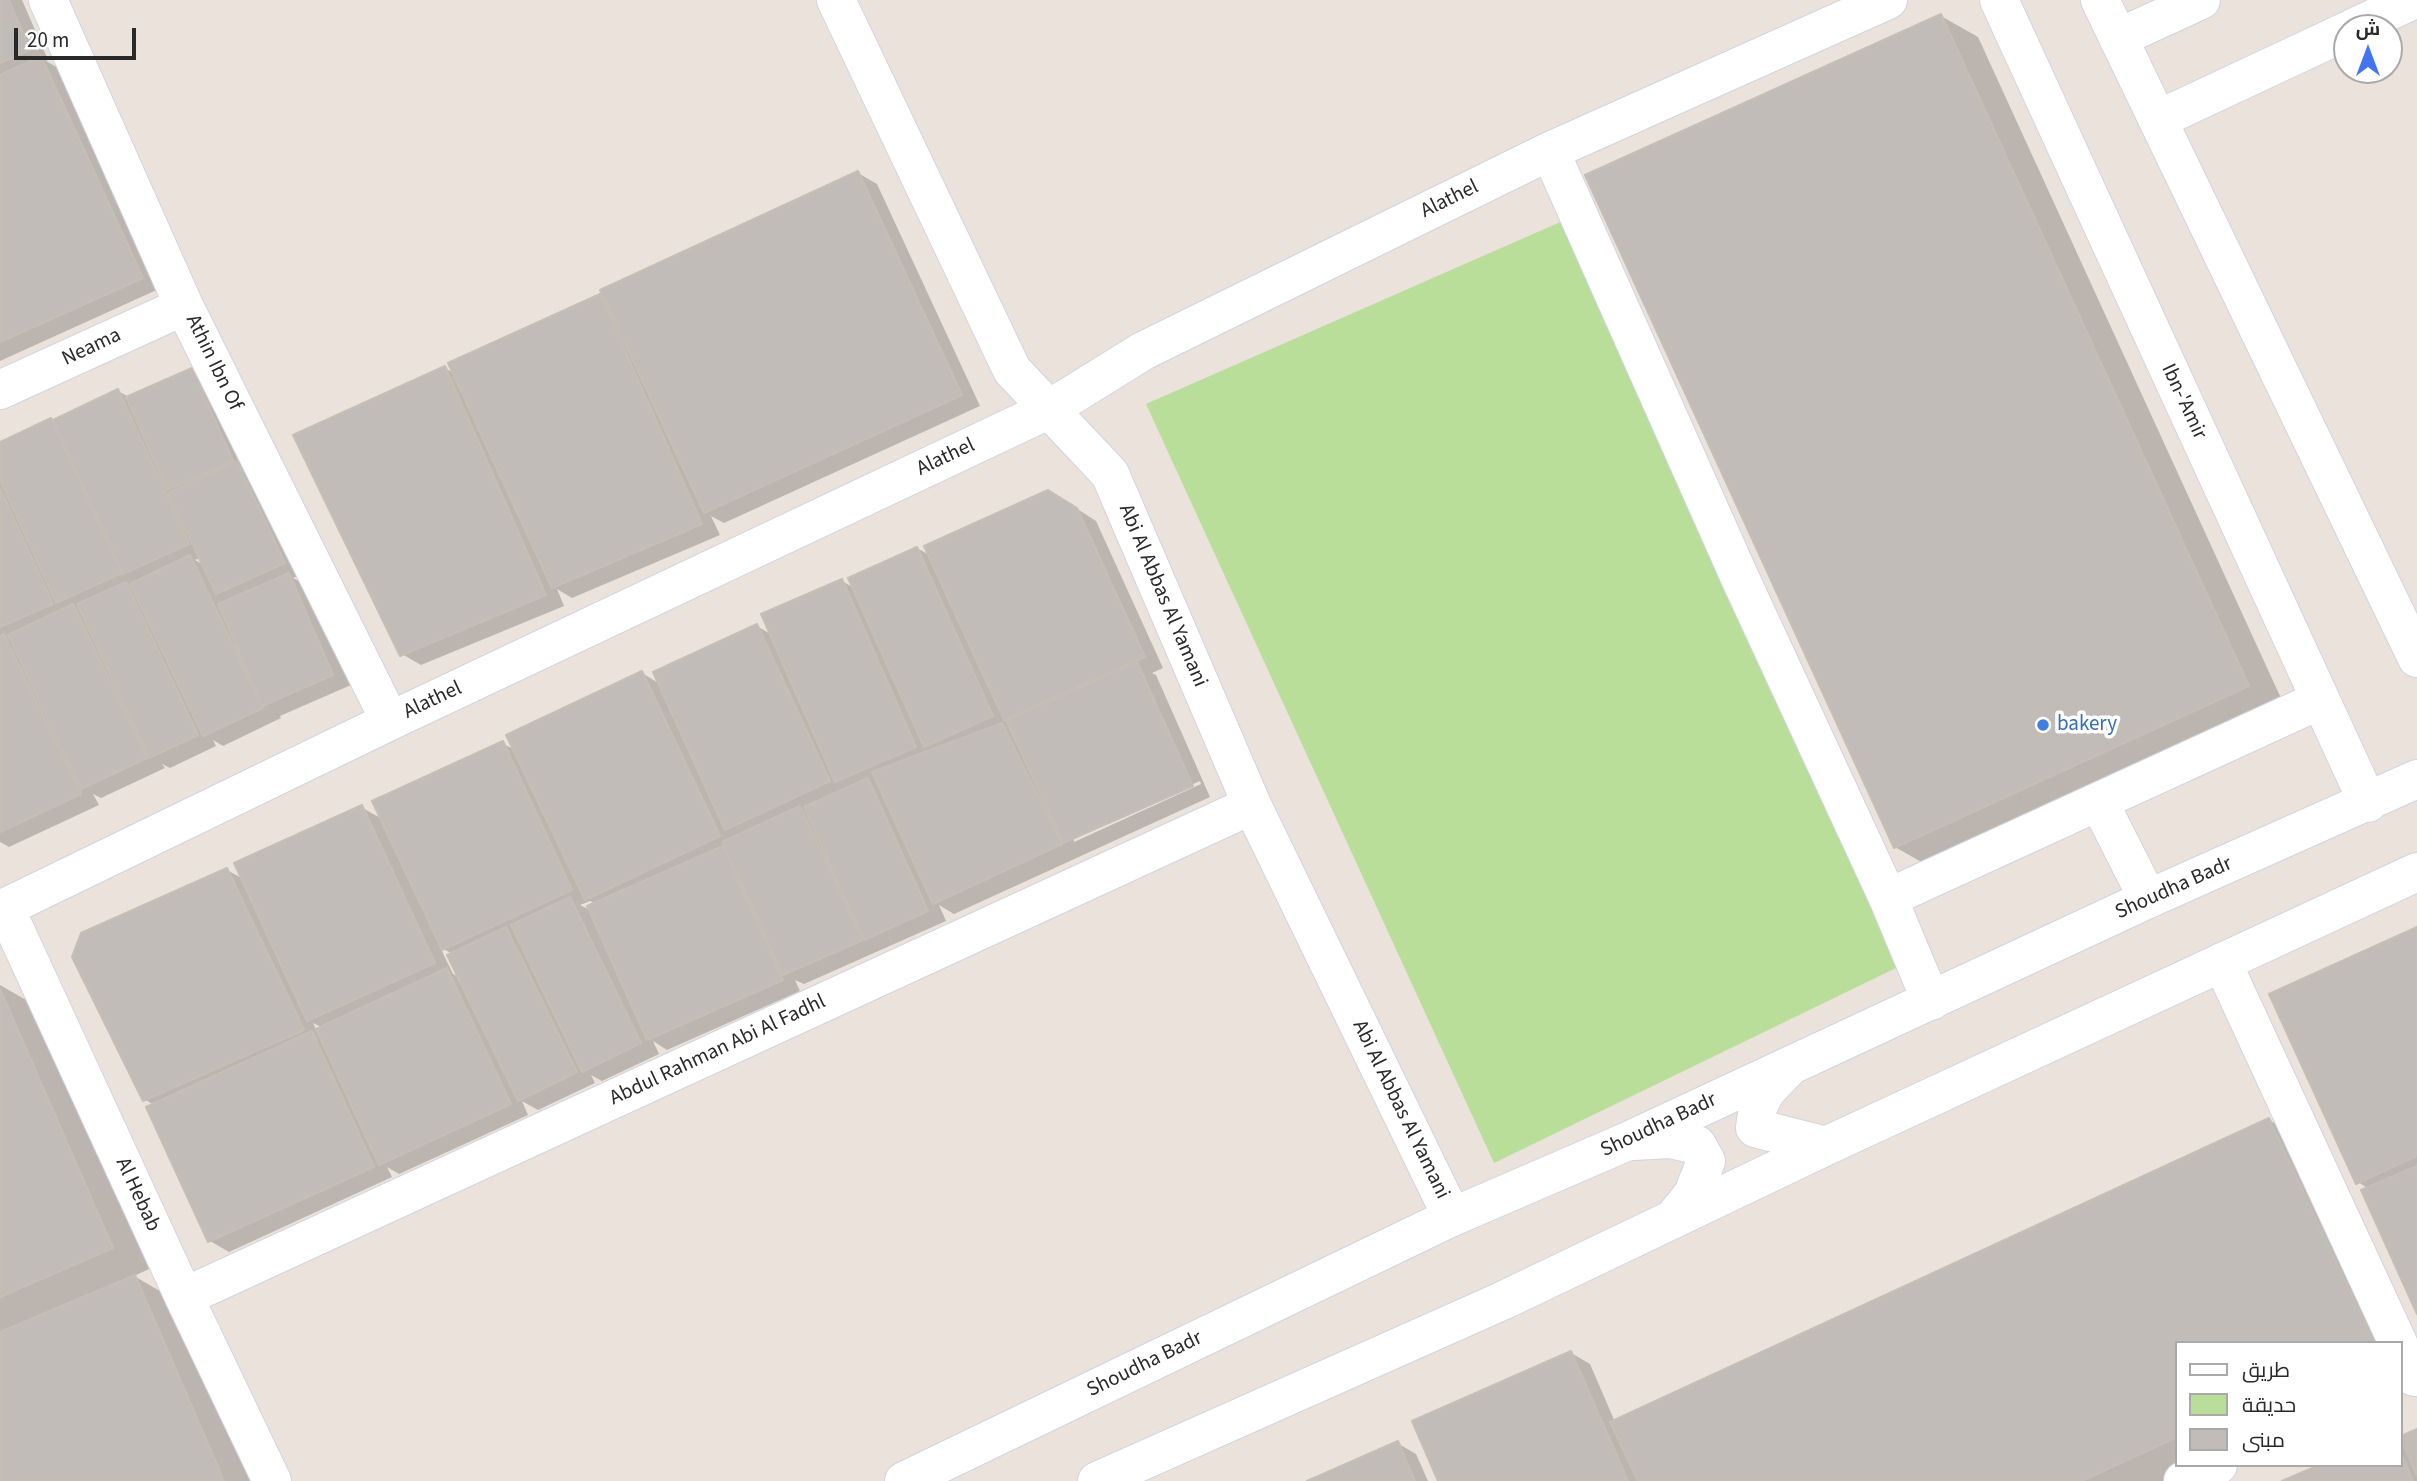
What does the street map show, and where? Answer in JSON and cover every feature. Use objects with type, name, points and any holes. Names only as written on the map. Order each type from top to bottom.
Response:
[{"type":"street","name":"Athin Ibn Of","points":[[48,0],[184,306],[390,721]]},
{"type":"street","name":"Abi Al Abbas Al Yamani","points":[[836,0],[1012,370],[1110,474],[1252,805],[1452,1217]]},
{"type":"street","name":"Alathel","points":[[3,909],[390,721],[1048,410],[1143,351],[1550,152],[1888,0]]},
{"type":"street","name":"Ibn-'Amir","points":[[1999,0],[2368,803]]},
{"type":"street","points":[[2100,0],[2417,658]]},
{"type":"street","points":[[2118,38],[2201,0]]},
{"type":"street","points":[[2383,14],[2413,0]]},
{"type":"street","points":[[2159,119],[2333,38]]},
{"type":"street","points":[[1550,152],[1740,578],[1888,898],[1931,1001]]},
{"type":"street","name":"Neama","points":[[0,390],[184,306]]},
{"type":"street","points":[[1888,898],[2320,699]]},
{"type":"street","name":"Shoudha Badr","points":[[904,1481],[1452,1217],[1626,1142],[2148,899],[2417,779]]},
{"type":"street","points":[[2099,802],[2148,899]]},
{"type":"street","name":"Abdul Rahman Abi Al Fadhl","points":[[184,1297],[1252,805]]},
{"type":"street","points":[[1114,1477],[1502,1301],[1826,1146],[2417,872]]},
{"type":"street","name":"Al Hebab","points":[[3,909],[272,1481]]},
{"type":"street","points":[[2222,962],[2398,1341]]},
{"type":"street","points":[[1791,1064],[1766,1090],[1758,1107],[1755,1128],[1826,1146]]},
{"type":"street","points":[[1626,1142],[1670,1139],[1697,1145],[1706,1161],[1693,1194],[1671,1221]]},
{"type":"street","points":[[2183,1481],[2214,1467]]},
{"type":"green space","points":[[1574,216],[1898,967],[1494,1163],[1146,404]]},
{"type":"building","points":[[0,0],[9,0],[30,50],[0,63]]},
{"type":"building","points":[[1941,14],[2249,686],[1894,848],[1585,175]]},
{"type":"building","points":[[41,56],[143,278],[0,342],[0,75]]},
{"type":"building","points":[[858,171],[962,395],[704,513],[600,290]]},
{"type":"building","points":[[600,294],[702,524],[552,588],[448,363]]},
{"type":"building","points":[[445,366],[546,595],[400,656],[293,435]]},
{"type":"building","points":[[192,368],[233,461],[167,490],[126,397]]},
{"type":"building","points":[[118,389],[189,544],[123,574],[53,420]]},
{"type":"building","points":[[51,418],[122,573],[56,603],[0,480],[0,442]]},
{"type":"building","points":[[237,461],[285,563],[216,594],[168,493]]},
{"type":"building","points":[[0,488],[53,604],[0,627]]},
{"type":"building","points":[[1048,490],[1077,508],[1145,657],[1004,720],[924,546]]},
{"type":"building","points":[[917,547],[993,716],[924,747],[848,578]]},
{"type":"building","points":[[190,555],[263,708],[203,736],[130,584]]},
{"type":"building","points":[[289,573],[333,675],[262,706],[218,604]]},
{"type":"building","points":[[842,579],[916,747],[835,782],[761,614]]},
{"type":"building","points":[[126,582],[198,735],[149,758],[77,604]]},
{"type":"building","points":[[73,604],[147,758],[81,789],[8,635]]},
{"type":"building","points":[[757,624],[830,781],[725,830],[653,672]]},
{"type":"building","points":[[4,634],[81,794],[0,832],[0,636]]},
{"type":"building","points":[[1137,662],[1193,786],[1063,843],[1006,720]]},
{"type":"building","points":[[642,671],[720,836],[585,900],[506,735]]},
{"type":"building","points":[[1002,723],[1062,844],[933,904],[872,772]]},
{"type":"building","points":[[503,741],[572,890],[442,950],[372,801]]},
{"type":"building","points":[[868,778],[928,911],[864,940],[804,807]]},
{"type":"building","points":[[362,805],[435,963],[307,1021],[234,863]]},
{"type":"building","points":[[800,806],[863,940],[783,975],[722,842]]},
{"type":"building","points":[[723,846],[783,980],[647,1040],[587,906]]},
{"type":"building","points":[[227,868],[304,1030],[143,1101],[72,957],[81,933]]},
{"type":"building","points":[[570,897],[641,1043],[582,1072],[511,925]]},
{"type":"building","points":[[506,927],[577,1072],[518,1101],[447,955]]},
{"type":"building","points":[[2417,927],[2417,1156],[2356,1184],[2269,994]]},
{"type":"building","points":[[447,968],[511,1104],[379,1165],[316,1029]]},
{"type":"building","points":[[0,989],[113,1248],[0,1297]]},
{"type":"building","points":[[312,1031],[374,1167],[208,1242],[146,1107]]},
{"type":"building","points":[[2269,1118],[2373,1341],[2176,1341],[2176,1437],[2082,1481],[1638,1481],[1610,1422]]},
{"type":"building","points":[[2417,1166],[2417,1314],[2361,1190]]},
{"type":"building","points":[[135,1275],[224,1481],[0,1481],[0,1332]]},
{"type":"building","points":[[1571,1351],[1628,1481],[1438,1481],[1412,1421]]},
{"type":"building","points":[[2417,1429],[2417,1476],[2403,1444],[2403,1435]]},
{"type":"building","points":[[1398,1441],[1415,1481],[1307,1481]]},
{"type":"building","points":[[2403,1458],[2413,1481],[2282,1481],[2314,1467],[2403,1467]]},
{"type":"place","name":"bakery","points":[[2043,725]]}]
